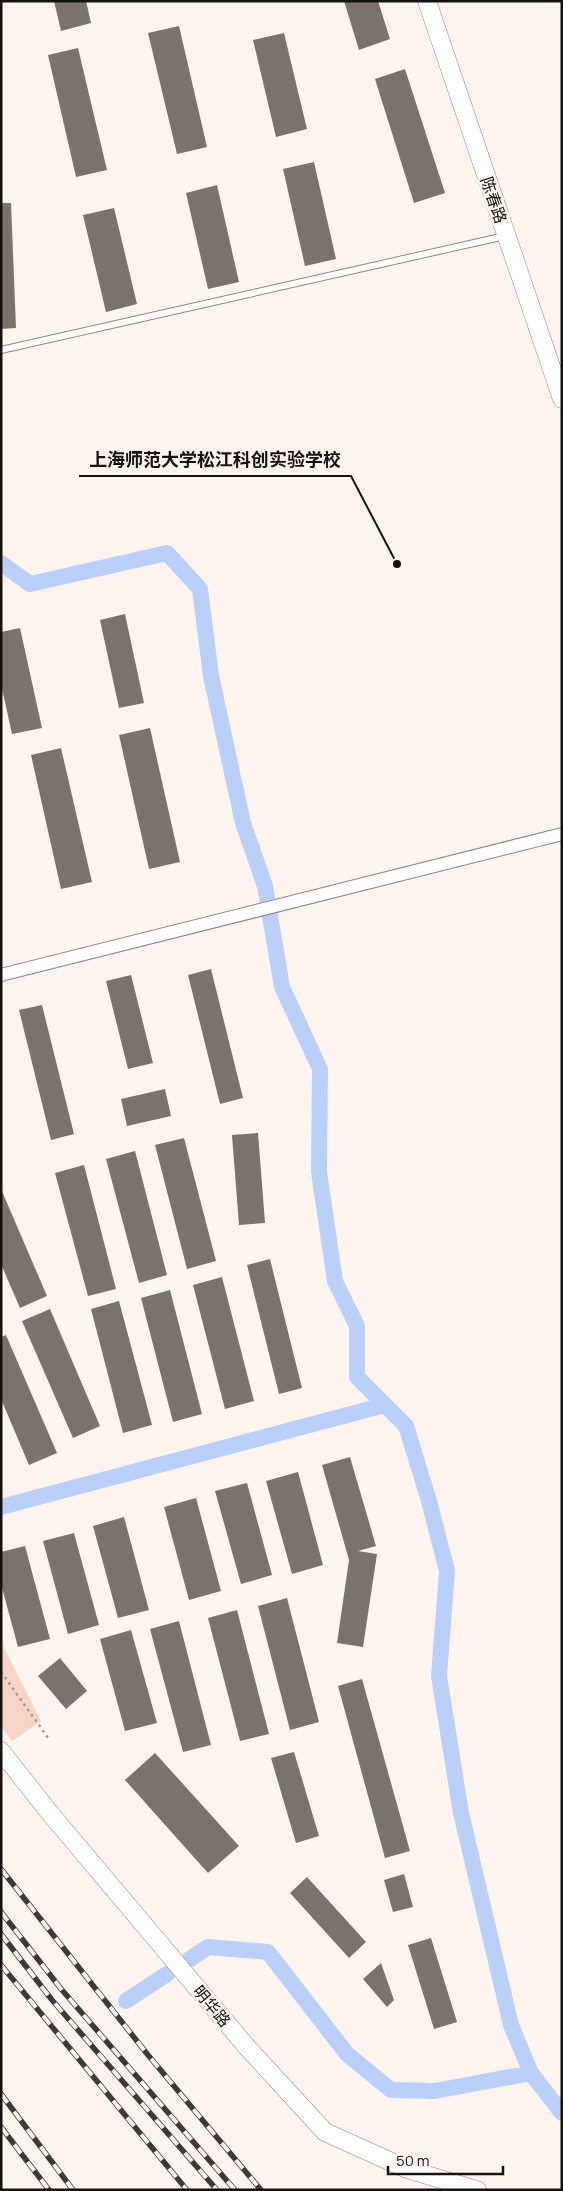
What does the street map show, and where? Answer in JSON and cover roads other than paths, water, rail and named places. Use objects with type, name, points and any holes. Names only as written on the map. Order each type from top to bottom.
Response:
[{"type":"street","name":"陈春路","points":[[427,1],[562,399]]},
{"type":"street","points":[[1,975],[562,834]]},
{"type":"street","name":"明华路","points":[[1,1751],[49,1812],[246,2046],[325,2132],[407,2169],[477,2190]]},
{"type":"lane","points":[[1,350],[506,236]]},
{"type":"waterway","points":[[1,563],[30,584],[167,553],[200,589],[211,676],[243,823],[265,886],[282,987],[320,1069],[319,1172],[335,1281],[357,1326],[357,1377],[406,1426],[429,1501],[447,1571],[439,1676],[461,1813],[511,2025],[531,2073],[562,2113]]},
{"type":"waterway","points":[[1,1507],[385,1405]]},
{"type":"waterway","points":[[190,1959],[208,1947],[268,1952],[347,2054],[391,2090],[435,2091],[531,2073]]},
{"type":"waterway","points":[[126,2001],[167,1974]]},
{"type":"railway","points":[[1,1869],[148,2055],[261,2190]]},
{"type":"railway","points":[[1,1912],[62,1990],[235,2190]]},
{"type":"railway","points":[[1,1934],[52,2000],[217,2190]]},
{"type":"railway","points":[[1,1965],[187,2190]]},
{"type":"railway","points":[[1,2094],[73,2190]]},
{"type":"railway","points":[[1,2127],[49,2190]]},
{"type":"place","name":"上海师范大学松江科创实验学校","points":[[397,564]]}]
